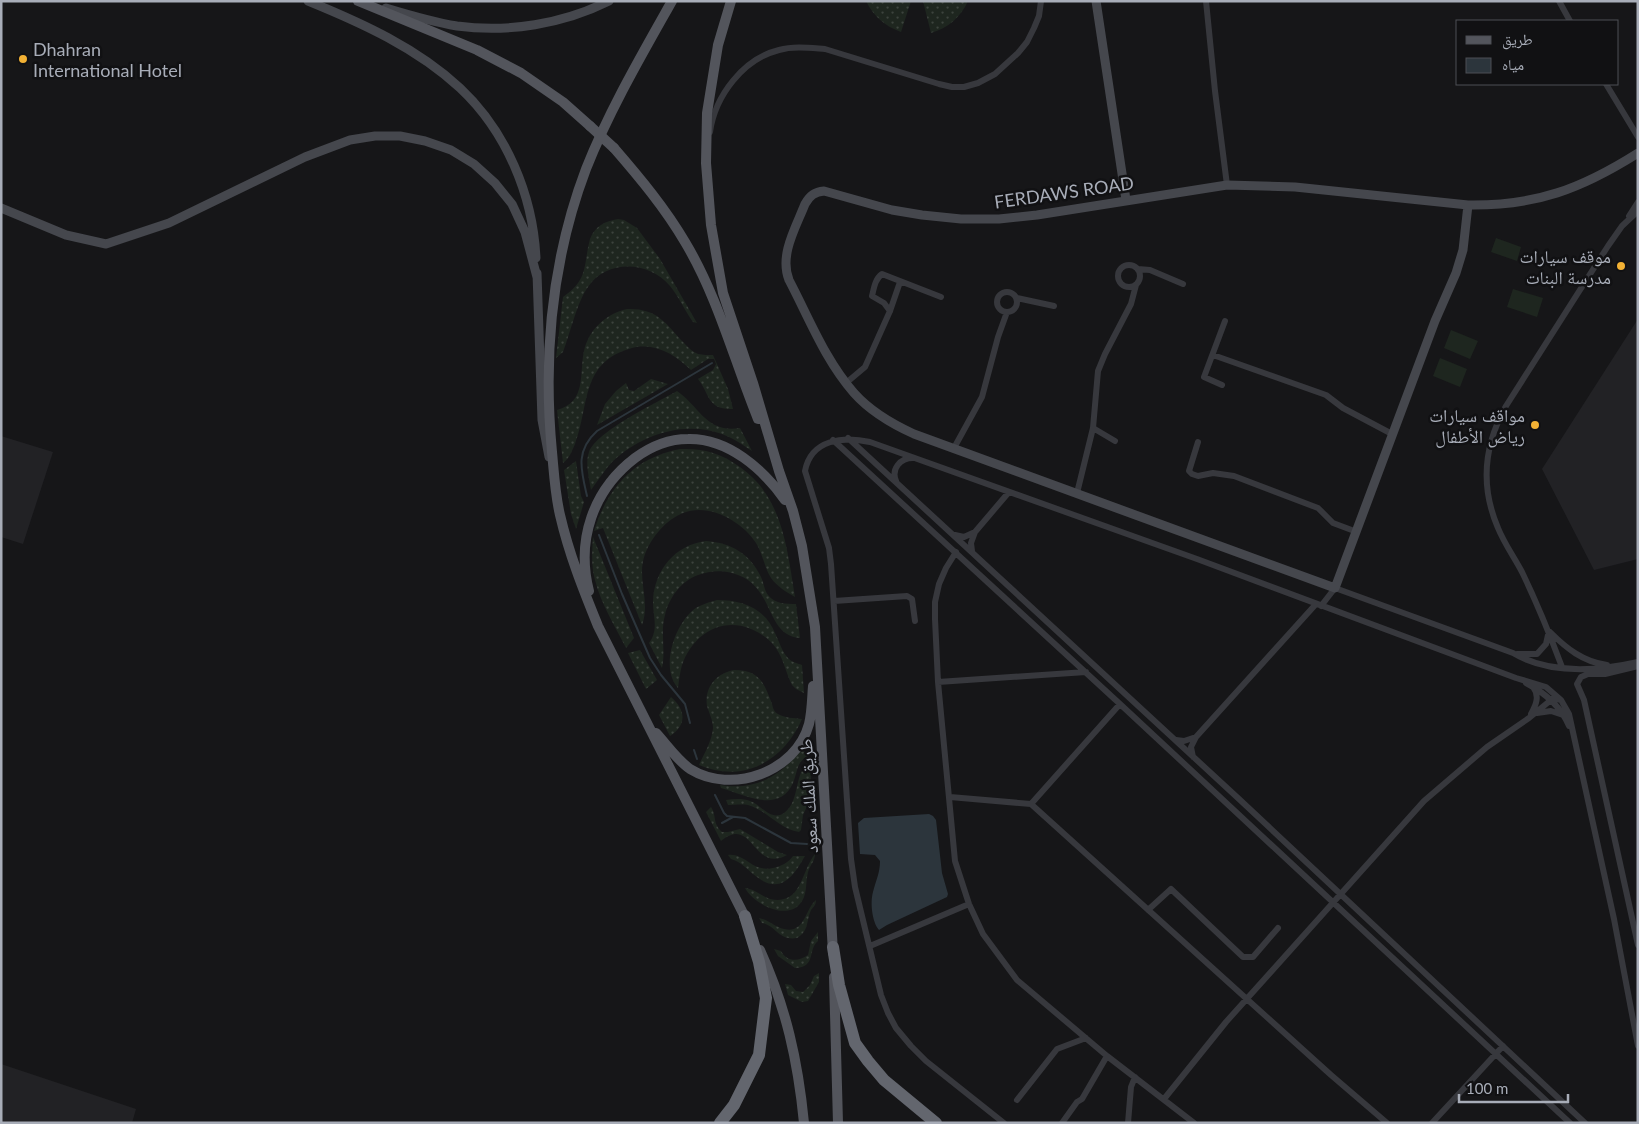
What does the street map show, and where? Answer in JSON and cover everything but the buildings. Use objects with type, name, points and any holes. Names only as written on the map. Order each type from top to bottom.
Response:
[{"type":"highway","points":[[720,1123],[734,1105],[759,1054],[766,998],[759,962],[745,916]]},
{"type":"highway","points":[[833,947],[839,985],[855,1042],[884,1080],[936,1123]]},
{"type":"main road","points":[[359,1],[477,50],[521,73],[556,97],[614,148],[642,180],[666,213],[686,243],[707,284],[779,471]]},
{"type":"main road","points":[[672,1],[614,105],[586,170],[569,222],[558,276],[548,373],[549,420],[555,494],[569,551],[598,626],[745,916],[774,982],[794,1051],[804,1123]]},
{"type":"main road","points":[[730,1],[718,45],[707,113],[706,163],[711,225],[723,293],[753,383],[779,471]]},
{"type":"main road","points":[[598,626],[586,578],[584,558],[590,519],[598,500],[609,484],[623,467],[641,453],[671,441],[688,439],[723,446],[759,470],[775,485],[792,511]]},
{"type":"main road","name":"طريق الملك سعود","points":[[779,471],[802,546],[815,627],[833,947],[838,1123]]},
{"type":"main road","points":[[646,721],[682,763],[692,770],[718,778],[747,779],[758,776],[790,755],[804,736],[809,724],[816,659]]},
{"type":"street","points":[[308,1],[361,24],[413,53],[460,88],[487,119],[508,154],[526,196],[536,246],[542,420],[555,494]]},
{"type":"street","points":[[359,1],[430,21],[458,26],[515,28],[572,17],[609,1]]},
{"type":"street","points":[[706,163],[711,128],[723,96],[743,70],[768,54],[793,48],[826,50],[939,84],[964,87],[978,84],[995,74],[1018,53],[1027,42],[1034,28],[1039,16],[1041,1]]},
{"type":"street","points":[[1096,1],[1126,200]]},
{"type":"street","points":[[1206,1],[1227,185]]},
{"type":"street","points":[[1559,1],[1569,20]]},
{"type":"street","points":[[1607,85],[1638,137]]},
{"type":"street","points":[[1,208],[66,234],[106,244],[169,223],[305,157],[350,140],[374,136],[400,136],[425,141],[451,150],[474,164],[495,183],[512,204],[525,232],[538,277]]},
{"type":"street","name":"FERDAWS ROAD","points":[[1335,588],[895,425],[864,403],[834,366],[786,272],[784,265],[786,253],[805,204],[814,194],[824,191],[892,210],[922,215],[960,219],[998,219],[1037,215],[1227,185],[1295,187],[1494,206],[1552,196],[1593,179],[1638,153]]},
{"type":"street","points":[[1562,667],[1541,612],[1521,570],[1498,529],[1492,512],[1486,480],[1488,455],[1494,430],[1506,406],[1638,202]]},
{"type":"street","points":[[1194,758],[1191,747],[1196,737],[1335,588],[1435,321],[1458,268],[1463,250],[1468,205]]},
{"type":"street","points":[[1622,226],[1638,211]]},
{"type":"street","points":[[1136,285],[1131,287],[1124,286],[1119,281],[1119,274],[1125,266],[1132,265],[1138,269],[1150,270],[1183,284]]},
{"type":"street","points":[[1077,493],[1093,428],[1098,371],[1131,304],[1140,278],[1138,269]]},
{"type":"street","points":[[891,308],[872,296],[876,282],[882,274],[941,298]]},
{"type":"street","points":[[846,383],[865,367],[891,308],[900,282]]},
{"type":"street","points":[[1017,298],[1016,308],[1007,312],[1000,310],[997,304],[1000,294],[1009,292],[1017,298],[1054,306]]},
{"type":"street","points":[[954,448],[982,397],[998,336],[1007,312]]},
{"type":"street","points":[[1222,385],[1204,377],[1225,321]]},
{"type":"street","points":[[1213,355],[1326,395],[1343,408],[1392,434]]},
{"type":"street","points":[[1093,428],[1115,441]]},
{"type":"street","points":[[848,438],[1341,894],[1585,1123]]},
{"type":"street","points":[[1004,1123],[926,1061],[906,1040],[888,1013],[881,995],[855,887],[851,859],[831,564],[805,471],[806,464],[816,450],[833,440],[848,438],[870,442],[1197,559],[1516,678],[1546,687],[1561,700],[1569,714],[1614,919],[1638,1046]]},
{"type":"street","points":[[833,440],[1086,672],[1570,1123]]},
{"type":"street","points":[[1198,442],[1189,471],[1192,474],[1198,476],[1213,473],[1234,476],[1318,508],[1332,523],[1357,532]]},
{"type":"street","points":[[897,483],[894,474],[898,464],[905,459],[914,458]]},
{"type":"street","points":[[973,553],[971,542],[975,532],[1009,492]]},
{"type":"street","points":[[952,534],[964,537],[975,532]]},
{"type":"street","points":[[956,552],[939,584],[934,619],[955,861],[969,904],[983,934],[1016,980],[1107,1056],[1194,1123]]},
{"type":"street","points":[[1335,588],[1513,653],[1539,665],[1598,668],[1638,662]]},
{"type":"street","points":[[834,601],[907,596],[912,599],[915,621]]},
{"type":"street","points":[[1023,614],[1031,606]]},
{"type":"street","points":[[1513,653],[1536,654],[1546,644],[1548,631]]},
{"type":"street","points":[[1548,631],[1568,649],[1584,659],[1600,664],[1623,665]]},
{"type":"street","points":[[1638,666],[1605,674],[1588,674],[1578,680],[1578,688],[1584,700],[1638,945]]},
{"type":"street","points":[[938,682],[1086,672]]},
{"type":"street","points":[[1516,678],[1530,685],[1550,700],[1565,717],[1572,734]]},
{"type":"street","points":[[1529,718],[1536,705],[1537,697],[1536,691],[1530,685]]},
{"type":"street","points":[[1164,1099],[1246,999],[1424,801],[1487,747],[1529,718],[1550,700],[1554,698],[1561,700]]},
{"type":"street","points":[[1031,804],[1120,704]]},
{"type":"street","points":[[1529,718],[1547,711],[1558,713],[1565,717]]},
{"type":"street","points":[[1174,740],[1184,742],[1196,737]]},
{"type":"street","points":[[950,797],[1031,804],[1246,999],[1387,1123]]},
{"type":"street","points":[[1148,910],[1171,889],[1244,957],[1253,957],[1278,928]]},
{"type":"street","points":[[870,946],[969,904]]},
{"type":"street","points":[[1017,1100],[1057,1049],[1086,1038]]},
{"type":"street","points":[[1432,1123],[1503,1046]]},
{"type":"street","points":[[1062,1123],[1077,1102],[1082,1099],[1107,1056]]},
{"type":"street","points":[[1128,1123],[1131,1088],[1135,1077]]},
{"type":"shaded area","points":[[866,1],[911,1],[901,32],[881,20]]},
{"type":"shaded area","points":[[923,1],[968,1],[962,12],[953,21],[931,33]]},
{"type":"shaded area","points":[[618,219],[624,220],[637,228],[660,259],[697,323],[693,322],[673,290],[661,278],[640,268],[617,268],[596,278],[588,287],[577,309],[563,352],[556,358],[563,297],[581,278],[590,239],[595,231],[605,223]]},
{"type":"shaded area","points":[[1496,238],[1521,247],[1517,261],[1491,252]]},
{"type":"shaded area","points":[[1513,289],[1543,298],[1537,317],[1507,307]]},
{"type":"shaded area","points":[[627,309],[637,309],[653,314],[665,322],[693,351],[698,354],[713,355],[728,389],[733,409],[725,409],[714,404],[698,379],[713,370],[716,364],[714,359],[708,359],[691,370],[672,355],[657,348],[632,348],[615,355],[603,363],[595,374],[586,400],[575,444],[569,457],[563,463],[557,410],[567,406],[577,394],[580,386],[586,343],[594,329],[605,319]]},
{"type":"shaded area","points":[[1638,319],[1638,559],[1594,570],[1542,469]]},
{"type":"shaded area","points":[[1451,330],[1478,341],[1470,359],[1444,348]]},
{"type":"shaded area","points":[[1440,358],[1467,369],[1460,387],[1433,376]]},
{"type":"shaded area","points":[[651,379],[668,384],[597,425],[605,404],[616,391],[626,383],[629,390],[634,391]]},
{"type":"shaded area","points":[[677,391],[711,423],[729,429],[740,428],[752,451],[722,434],[708,430],[678,430],[663,433],[636,444],[623,452],[609,465],[591,490],[587,461],[589,452],[594,444],[603,435],[628,418]]},
{"type":"shaded area","points":[[1,436],[53,452],[23,544],[1,537]]},
{"type":"shaded area","points":[[680,449],[696,449],[726,458],[754,479],[766,493],[781,525],[795,597],[782,589],[771,578],[756,543],[743,528],[734,521],[714,512],[693,510],[677,516],[665,524],[648,547],[642,572],[645,607],[642,625],[603,528],[594,531],[607,501],[625,477],[649,459]]},
{"type":"shaded area","points":[[576,461],[581,496],[584,502],[576,529],[571,514],[564,470]]},
{"type":"shaded area","points":[[593,537],[634,638],[626,648],[598,589],[592,564]]},
{"type":"shaded area","points":[[706,541],[724,544],[739,551],[757,569],[771,598],[781,603],[796,604],[800,638],[789,635],[780,629],[763,598],[746,579],[728,572],[706,573],[686,581],[669,602],[664,622],[662,668],[649,643],[655,628],[653,602],[657,580],[668,561],[676,554],[695,543]]},
{"type":"shaded area","points":[[717,600],[744,604],[752,607],[765,617],[771,624],[786,656],[802,665],[804,693],[792,685],[781,658],[772,643],[754,630],[732,625],[713,629],[691,647],[682,665],[678,688],[670,671],[670,661],[671,650],[678,630],[683,621],[695,609]]},
{"type":"shaded area","points":[[640,650],[657,680],[646,689],[628,653]]},
{"type":"shaded area","points":[[734,670],[750,672],[760,679],[777,713],[786,717],[802,719],[794,734],[773,757],[760,765],[746,770],[731,772],[699,765],[709,743],[713,728],[707,706],[710,687],[722,674]]},
{"type":"shaded area","points":[[671,697],[680,707],[682,722],[676,732],[670,736],[659,715]]},
{"type":"shaded area","points":[[809,739],[810,754],[798,767],[793,783],[787,792],[779,798],[761,800],[721,788],[720,785],[748,785],[772,777],[792,761]]},
{"type":"shaded area","points":[[810,762],[812,800],[803,815],[799,832],[785,827],[762,811],[748,805],[728,805],[726,800],[744,799],[754,803],[770,814],[779,815],[784,813],[793,801],[801,772]]},
{"type":"shaded area","points":[[711,807],[717,826],[722,832],[740,829],[778,852],[787,855],[776,859],[767,857],[740,834],[732,835],[721,841],[706,812]]},
{"type":"shaded area","points":[[815,854],[808,872],[804,898],[793,909],[785,911],[769,908],[749,894],[745,888],[770,899],[781,900],[789,897],[795,892]]},
{"type":"shaded area","points":[[728,855],[735,855],[756,866],[768,869],[784,864],[793,856],[805,856],[790,878],[784,882],[770,884],[753,874],[741,863],[731,859]]},
{"type":"shaded area","points":[[816,900],[804,932],[797,938],[782,935],[762,923],[759,918],[781,928],[791,930],[804,920]]},
{"type":"shaded area","points":[[818,932],[818,941],[813,949],[811,958],[802,967],[795,968],[778,956],[774,949],[781,951],[783,955],[790,959],[800,959],[808,955],[811,941]]},
{"type":"shaded area","points":[[819,973],[819,982],[808,1001],[802,1002],[788,995],[785,984],[791,985],[796,991],[803,992],[810,985],[814,976]]},
{"type":"shaded area","points":[[1,1064],[136,1109],[132,1123],[1,1123]]},
{"type":"water","points":[[929,814],[936,820],[942,873],[948,894],[947,897],[879,930],[873,917],[872,901],[880,861],[875,855],[860,854],[858,823],[864,818]]},
{"type":"waterway","points":[[587,496],[582,461],[585,446],[590,438],[597,431],[712,363]]},
{"type":"waterway","points":[[599,535],[650,658],[661,675],[685,704],[690,723]]},
{"type":"waterway","points":[[694,750],[697,759]]},
{"type":"waterway","points":[[715,795],[727,816],[745,818],[791,843],[807,844]]},
{"type":"waterway","points":[[722,823],[733,817]]},
{"type":"place","name":"Dhahran International Hotel","points":[[23,59]]},
{"type":"place","name":"موقف سيارات مدرسة البنات","points":[[1621,266]]},
{"type":"place","name":"مواقف سيارات رياض الأطفال","points":[[1535,425]]}]
